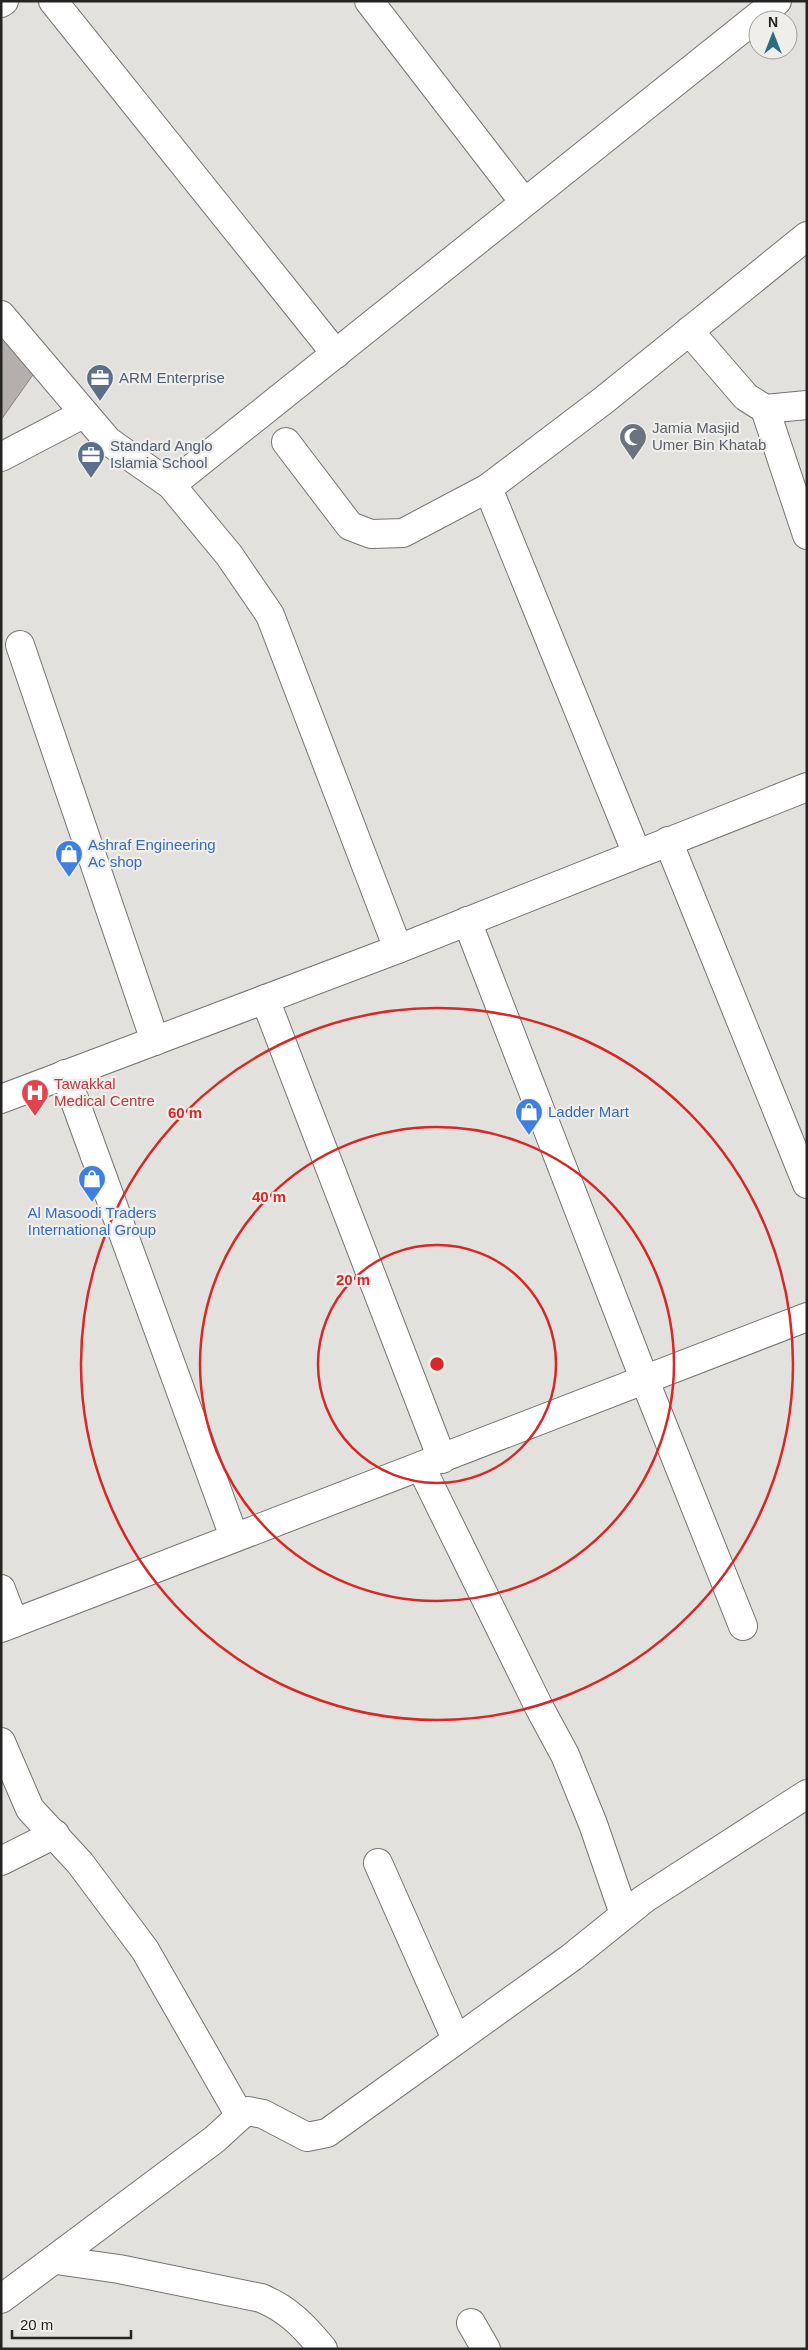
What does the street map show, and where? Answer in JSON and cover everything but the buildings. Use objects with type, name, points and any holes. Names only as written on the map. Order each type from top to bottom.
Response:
[{"type":"street","points":[[53,1],[336,354]]},
{"type":"street","points":[[171,485],[776,1]]},
{"type":"street","points":[[370,2],[524,202]]},
{"type":"street","points":[[286,442],[350,526],[371,534],[403,533],[488,488],[604,400],[807,236]]},
{"type":"street","points":[[1,314],[83,414],[108,441],[171,485],[229,555],[270,615],[398,949]]},
{"type":"street","points":[[689,331],[746,397],[765,409],[807,405]]},
{"type":"street","points":[[765,409],[807,535]]},
{"type":"street","points":[[1,457],[83,414]]},
{"type":"street","points":[[488,488],[637,854]]},
{"type":"street","points":[[20,645],[155,1041]]},
{"type":"street","points":[[1,1099],[398,949],[807,787]]},
{"type":"street","points":[[668,842],[807,1184]]},
{"type":"street","points":[[467,921],[645,1381],[743,1626]]},
{"type":"street","points":[[265,999],[432,1463],[539,1707],[564,1755],[593,1824],[624,1914]]},
{"type":"street","points":[[64,1074],[234,1537]]},
{"type":"street","points":[[1,1589],[8,1626],[807,1317]]},
{"type":"street","points":[[1,1742],[30,1809],[80,1863],[145,1950],[240,2116]]},
{"type":"street","points":[[1,2299],[56,2260],[215,2139],[248,2111],[263,2114],[307,2137],[326,2133],[572,1957],[644,1899],[807,1794]]},
{"type":"street","points":[[1,1861],[55,1834]]},
{"type":"street","points":[[378,1863],[456,2039]]},
{"type":"street","points":[[56,2260],[119,2269],[261,2298],[281,2306],[301,2322],[323,2349]]},
{"type":"street","points":[[471,2324],[486,2349]]},
{"type":"place","name":"ARM Enterprise","points":[[100,402]]},
{"type":"place","name":"Jamia Masjid Umer Bin Khatab","points":[[633,461]]},
{"type":"place","name":"Standard Anglo Islamia School","points":[[91,479]]},
{"type":"place","name":"Ashraf Engineering Ac shop","points":[[69,878]]},
{"type":"place","name":"Tawakkal Medical Centre","points":[[35,1117]]},
{"type":"place","name":"Ladder Mart","points":[[529,1136]]},
{"type":"place","name":"Al Masoodi Traders International Group","points":[[92,1203]]}]
